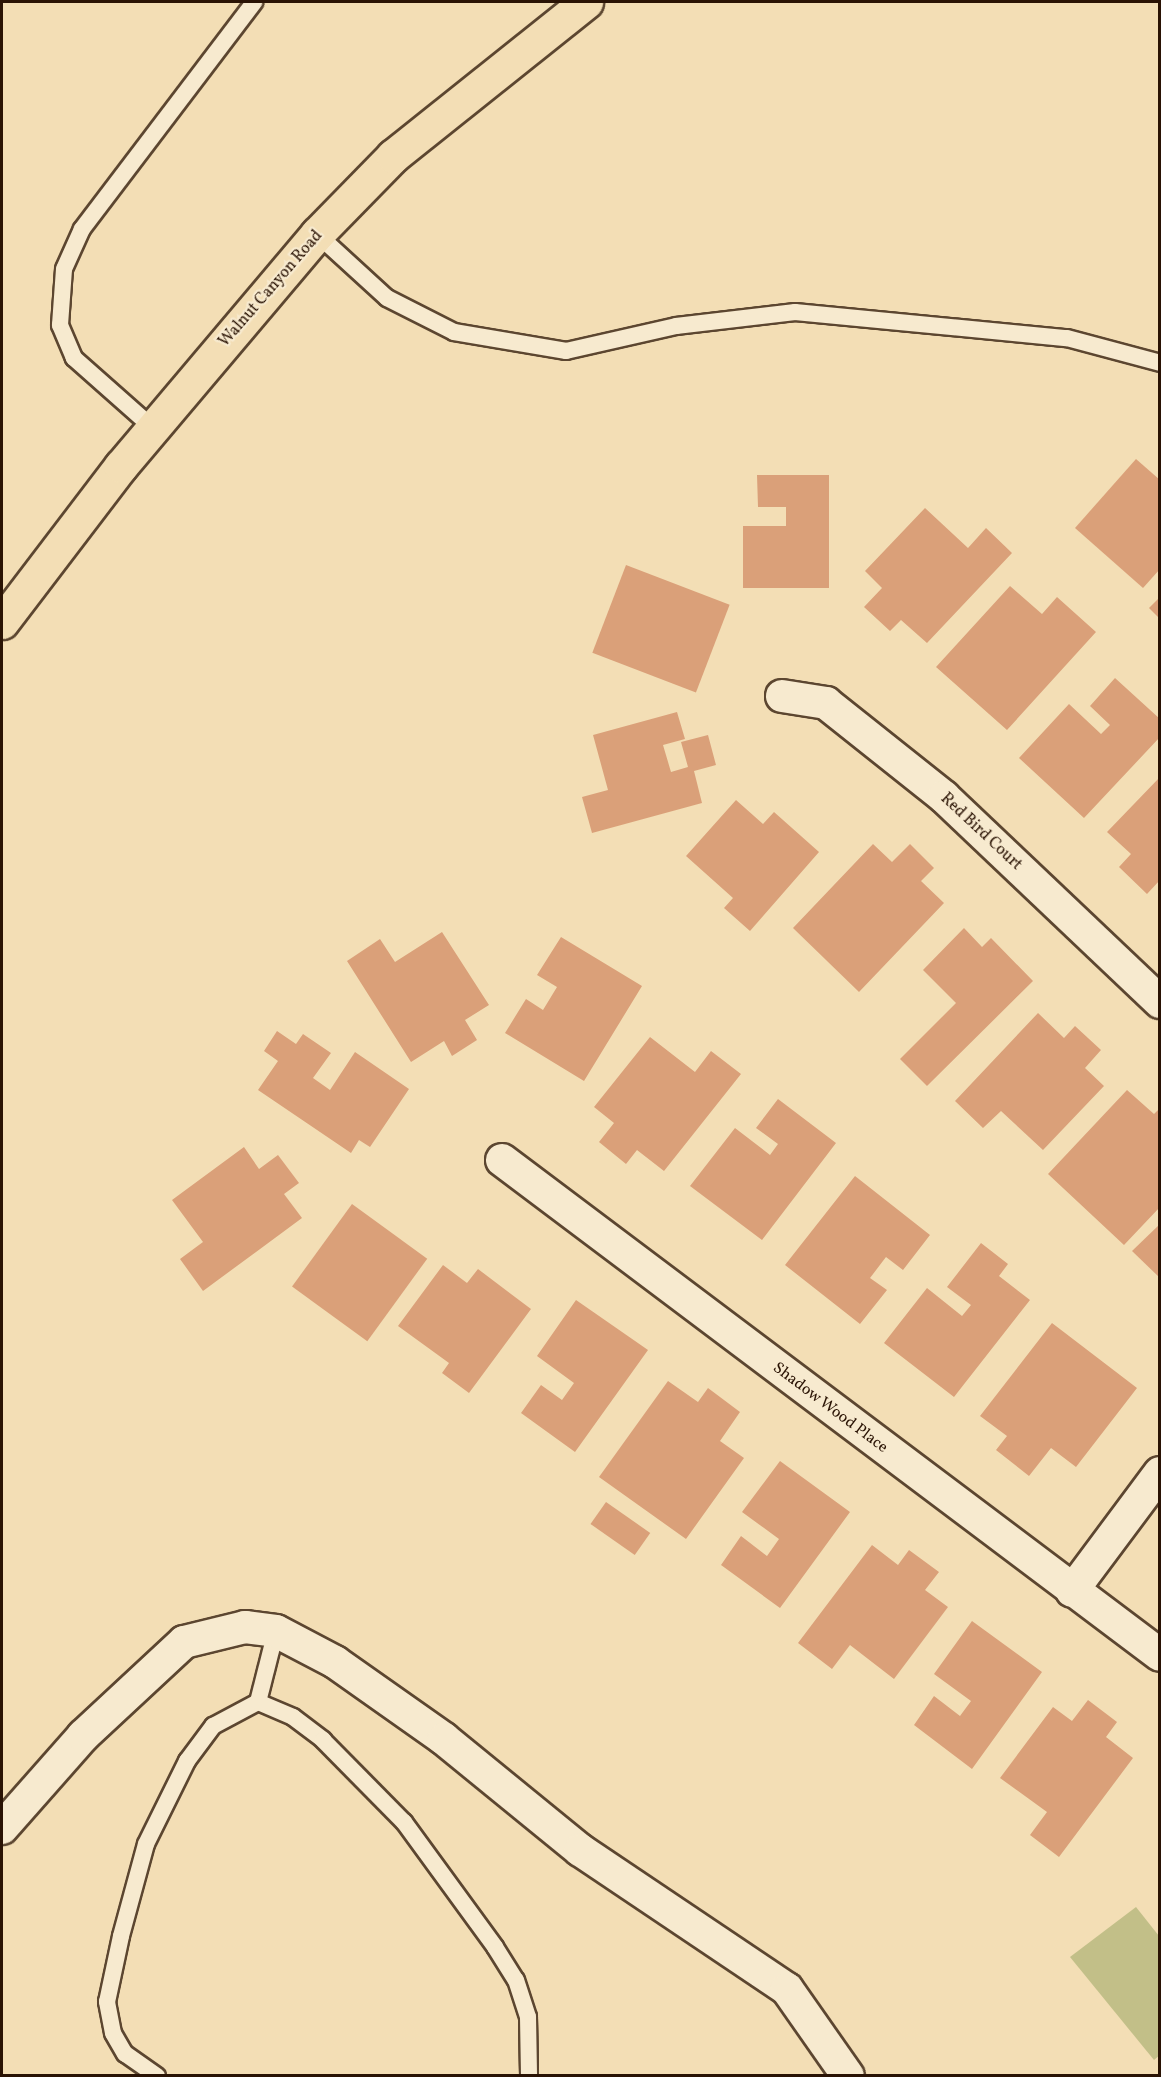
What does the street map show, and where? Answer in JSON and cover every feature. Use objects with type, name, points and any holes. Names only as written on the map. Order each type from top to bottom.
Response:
[{"type":"main road","name":"Walnut Canyon Road","points":[[2,622],[153,428],[317,234],[393,156],[586,2]]},
{"type":"street","name":"Red Bird Court","points":[[782,696],[826,704],[944,797],[1160,1002]]},
{"type":"street","name":"Shadow Wood Place","points":[[502,1160],[1072,1592],[1160,1655]]},
{"type":"street","points":[[1072,1592],[1160,1473]]},
{"type":"street","points":[[2,1828],[83,1736],[184,1642],[245,1627],[276,1631],[398,1707],[580,1850],[787,1989],[848,2076]]},
{"type":"lane","points":[[153,428],[74,358],[60,325],[64,269],[82,229],[254,2]]},
{"type":"lane","points":[[317,234],[387,298],[454,332],[566,351],[676,326],[795,312],[1067,338],[1160,363]]},
{"type":"lane","points":[[154,2075],[125,2054],[113,2032],[107,2002],[146,1844],[187,1761],[213,1726],[258,1702],[276,1631]]},
{"type":"lane","points":[[258,1702],[293,1717],[323,1740],[404,1822],[495,1947],[516,1980],[528,2017],[529,2076]]},
{"type":"shaded area","points":[[1136,1907],[1159,1936],[1160,2055],[1154,2060],[1070,1957]]},
{"type":"building","points":[[1136,459],[1160,480],[1160,569],[1143,588],[1075,528]]},
{"type":"building","points":[[757,475],[829,475],[829,588],[743,588],[743,526],[786,526],[786,507],[758,507]]},
{"type":"building","points":[[925,508],[968,548],[986,528],[1012,553],[927,643],[901,620],[890,631],[864,607],[882,588],[865,571]]},
{"type":"building","points":[[626,565],[730,605],[696,693],[592,653]]},
{"type":"building","points":[[1010,586],[1042,614],[1057,597],[1096,632],[1007,730],[936,667]]},
{"type":"building","points":[[1160,597],[1160,619],[1149,608]]},
{"type":"building","points":[[1115,678],[1160,719],[1160,737],[1084,818],[1019,758],[1069,704],[1101,734],[1110,725],[1090,706]]},
{"type":"building","points":[[677,712],[685,739],[663,745],[671,772],[688,767],[681,742],[708,735],[716,765],[694,771],[702,803],[592,833],[582,797],[608,790],[593,735]]},
{"type":"building","points":[[1160,777],[1160,880],[1147,894],[1119,867],[1131,854],[1107,832]]},
{"type":"building","points":[[736,800],[763,824],[774,812],[819,852],[750,931],[724,908],[733,898],[686,856]]},
{"type":"building","points":[[873,844],[892,862],[910,844],[934,868],[921,881],[944,903],[859,992],[793,928]]},
{"type":"building","points":[[964,928],[982,947],[991,938],[1033,981],[927,1086],[900,1059],[956,1003],[923,970]]},
{"type":"building","points":[[442,932],[489,1005],[465,1020],[477,1040],[452,1056],[444,1041],[411,1062],[347,961],[380,939],[395,962]]},
{"type":"building","points":[[561,937],[642,986],[584,1081],[505,1033],[526,999],[543,1010],[557,987],[537,975]]},
{"type":"building","points":[[1038,1013],[1064,1038],[1075,1026],[1101,1050],[1085,1068],[1104,1086],[1043,1150],[1001,1111],[983,1128],[955,1101]]},
{"type":"building","points":[[277,1031],[296,1044],[303,1034],[331,1053],[313,1078],[330,1090],[355,1052],[409,1089],[370,1147],[359,1140],[351,1153],[258,1090],[278,1061],[264,1051]]},
{"type":"building","points":[[650,1037],[695,1072],[711,1051],[741,1074],[664,1171],[637,1150],[626,1164],[599,1142],[614,1123],[594,1107]]},
{"type":"building","points":[[1127,1090],[1154,1114],[1160,1108],[1160,1207],[1124,1245],[1048,1174]]},
{"type":"building","points":[[778,1099],[836,1143],[762,1240],[690,1186],[735,1128],[770,1155],[778,1144],[756,1128]]},
{"type":"building","points":[[244,1147],[259,1169],[278,1155],[299,1183],[284,1194],[302,1218],[203,1291],[180,1259],[203,1242],[172,1200]]},
{"type":"building","points":[[855,1176],[930,1235],[903,1270],[886,1257],[870,1278],[887,1290],[860,1324],[785,1265]]},
{"type":"building","points":[[352,1204],[427,1259],[367,1341],[292,1287]]},
{"type":"building","points":[[1160,1224],[1160,1278],[1132,1251]]},
{"type":"building","points":[[981,1243],[1008,1264],[999,1276],[1030,1300],[954,1397],[884,1343],[927,1288],[962,1316],[971,1305],[947,1287]]},
{"type":"building","points":[[443,1265],[467,1283],[478,1269],[531,1309],[469,1393],[442,1373],[449,1363],[398,1326]]},
{"type":"building","points":[[576,1300],[648,1350],[575,1452],[521,1413],[541,1385],[562,1400],[574,1383],[537,1356]]},
{"type":"building","points":[[1052,1323],[1137,1388],[1076,1467],[1051,1448],[1029,1476],[996,1450],[1007,1436],[980,1416]]},
{"type":"building","points":[[668,1381],[698,1402],[708,1388],[740,1412],[720,1441],[744,1458],[686,1539],[599,1477]]},
{"type":"building","points":[[780,1461],[850,1512],[780,1608],[721,1565],[741,1536],[767,1556],[779,1539],[742,1512]]},
{"type":"building","points":[[606,1502],[650,1533],[635,1555],[591,1524]]},
{"type":"building","points":[[872,1545],[898,1565],[909,1550],[939,1572],[925,1590],[948,1607],[894,1679],[850,1645],[832,1669],[798,1643]]},
{"type":"building","points":[[972,1621],[1042,1672],[972,1769],[914,1725],[934,1696],[960,1716],[971,1701],[934,1674]]},
{"type":"building","points":[[1088,1700],[1117,1722],[1106,1737],[1133,1758],[1059,1857],[1030,1835],[1047,1812],[1000,1778],[1053,1707],[1072,1721]]}]
